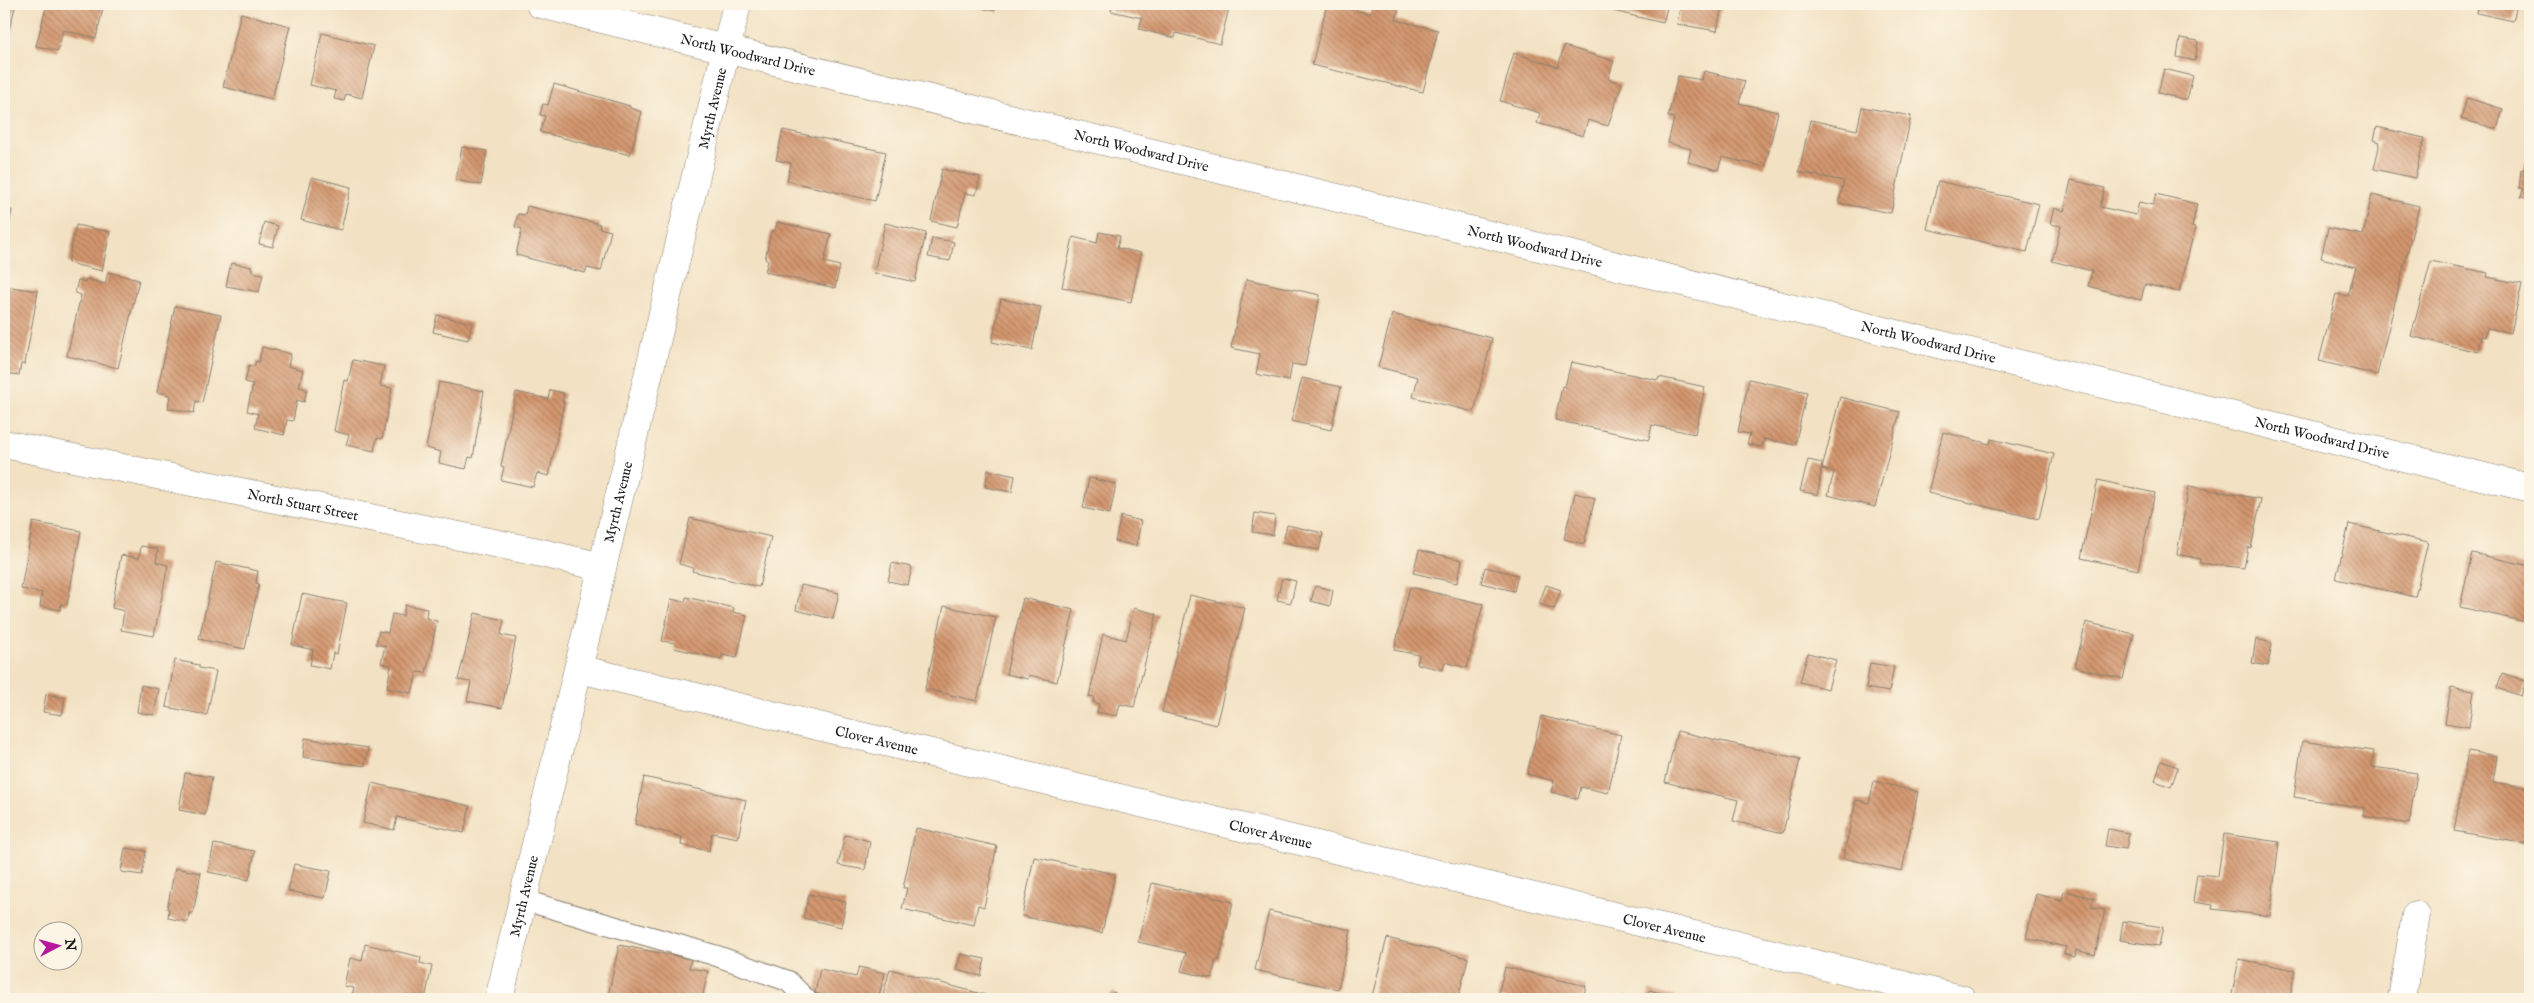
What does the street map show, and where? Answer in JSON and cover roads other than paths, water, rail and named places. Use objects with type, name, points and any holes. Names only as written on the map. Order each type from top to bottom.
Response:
[{"type":"street","name":"North Woodward Drive","points":[[540,4],[2530,488]]},
{"type":"street","name":"Myrth Avenue","points":[[499,999],[737,4]]},
{"type":"street","name":"North Stuart Street","points":[[4,444],[533,551],[602,567]]},
{"type":"street","name":"Clover Avenue","points":[[579,669],[1962,999]]},
{"type":"street","points":[[2402,999],[2416,915]]},
{"type":"lane","points":[[523,900],[724,958],[788,981],[806,999]]}]
